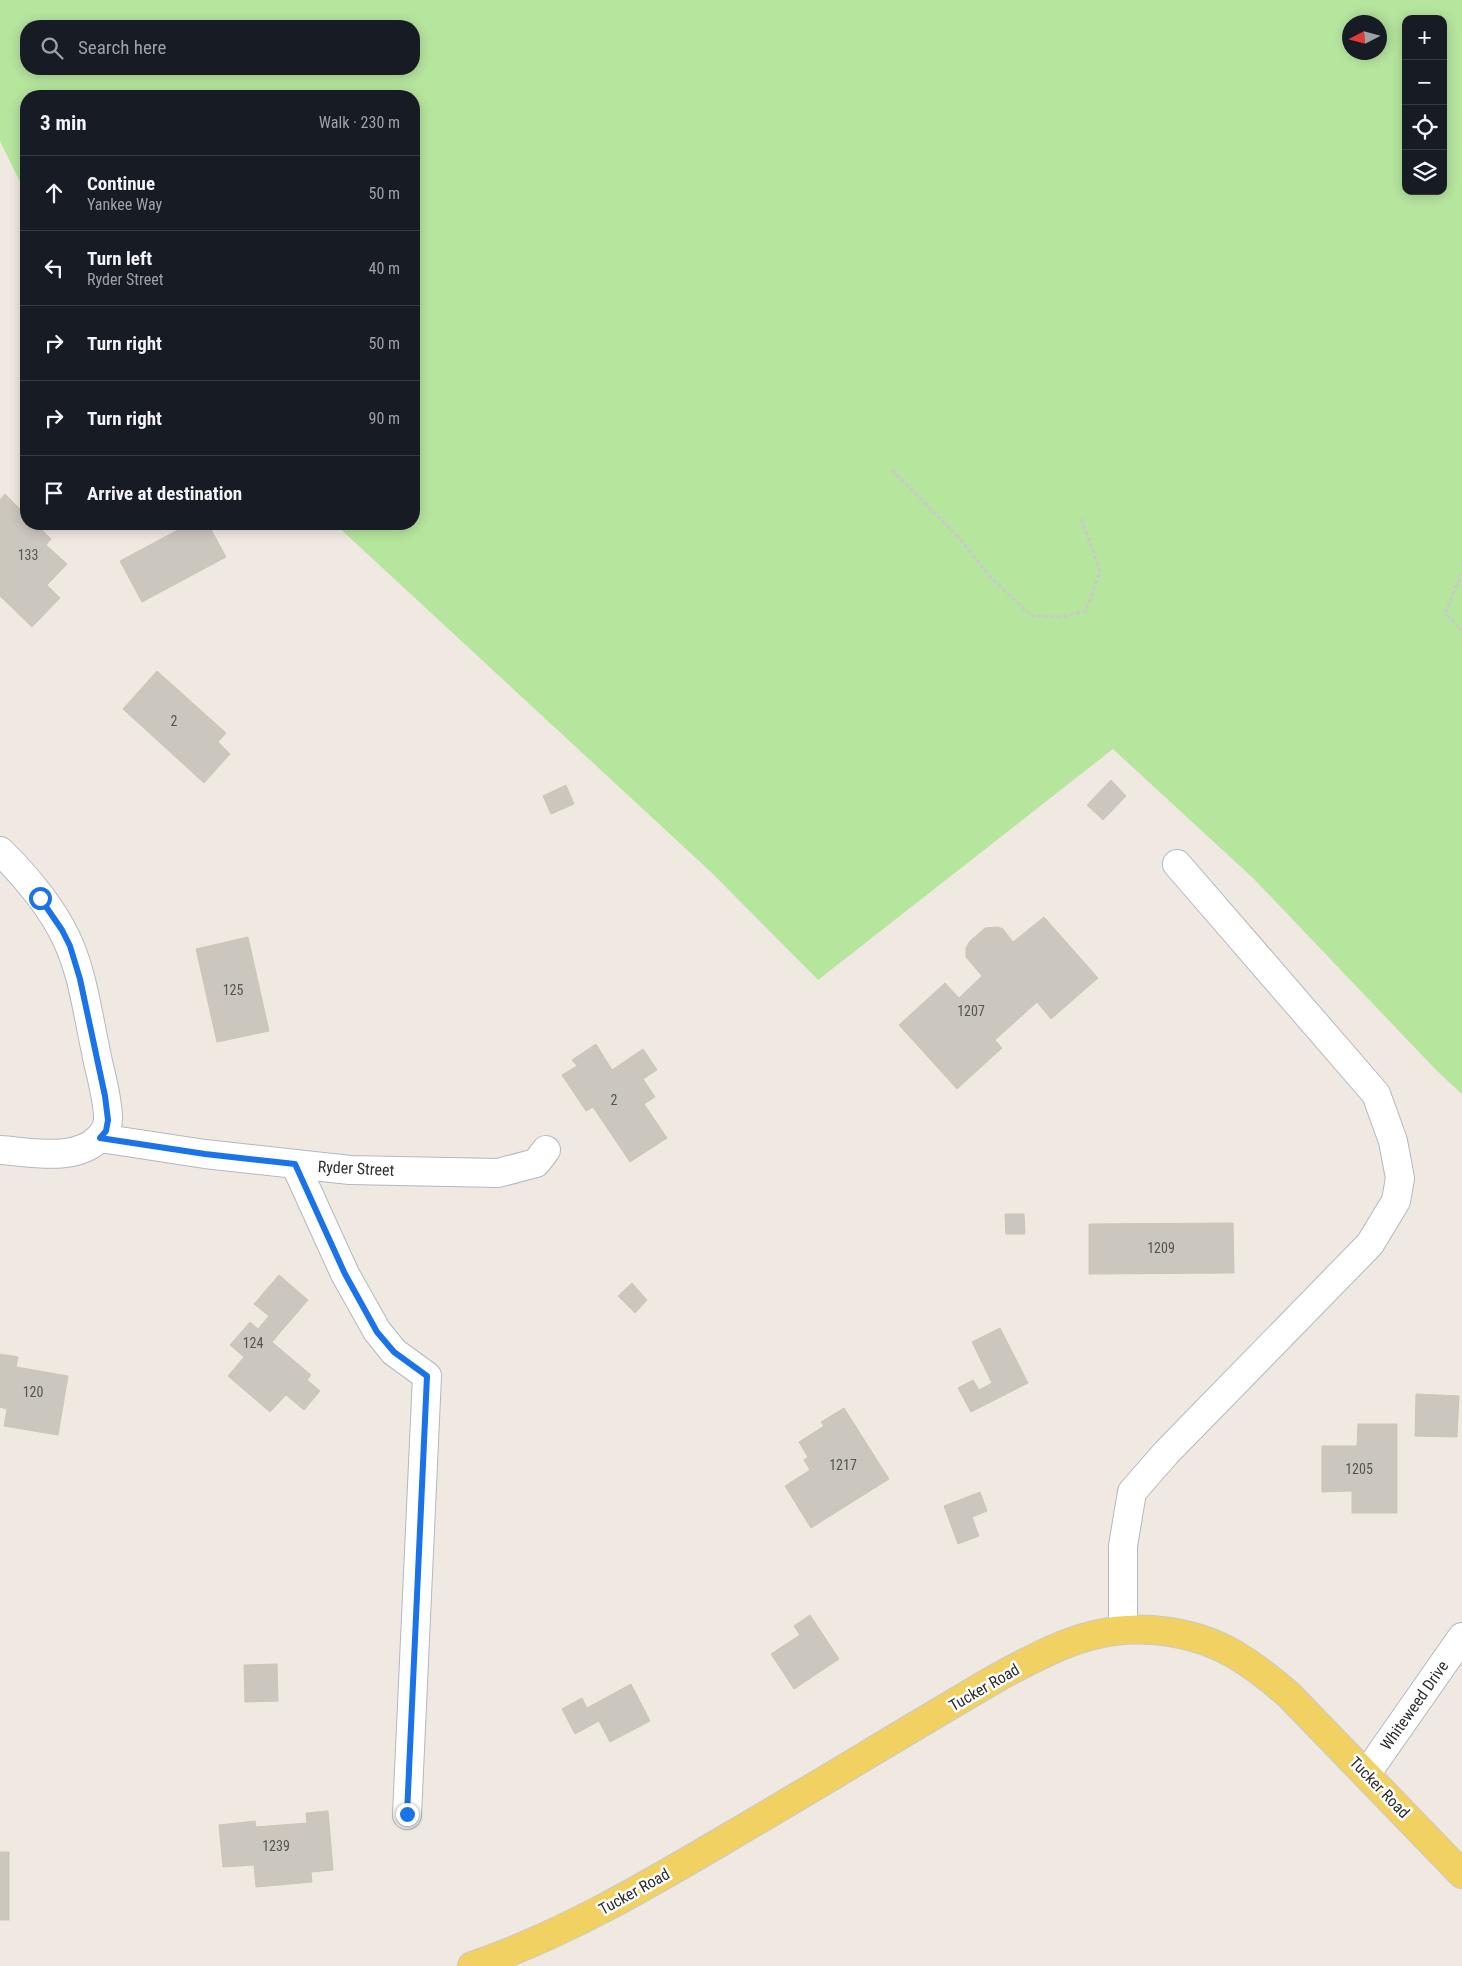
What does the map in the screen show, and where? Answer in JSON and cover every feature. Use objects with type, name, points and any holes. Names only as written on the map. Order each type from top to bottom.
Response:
[{"type":"main road","name":"Tucker Road","points":[[472,1966],[539,1940],[660,1878],[1000,1676],[1062,1646],[1095,1634],[1123,1630],[1151,1630],[1178,1634],[1208,1642],[1234,1654],[1262,1672],[1290,1695],[1462,1874]]},
{"type":"street","points":[[0,851],[20,872],[56,919],[70,946],[80,979],[105,1096],[108,1120],[106,1131],[100,1138],[84,1149],[70,1153],[0,1150]]},
{"type":"street","points":[[1123,1630],[1123,1546],[1132,1492],[1166,1453],[1370,1244],[1396,1201],[1400,1178],[1393,1141],[1376,1094],[1177,864]]},
{"type":"street","name":"Ryder Street","points":[[100,1138],[205,1154],[350,1170],[498,1173],[536,1163],[546,1150]]},
{"type":"street","points":[[295,1164],[345,1274],[377,1332],[394,1352],[427,1376],[407,1814]]},
{"type":"street","name":"Whiteweed Drive","points":[[1367,1774],[1462,1637]]},
{"type":"path","points":[[892,470],[960,538],[991,578],[1032,616],[1062,617],[1086,612],[1100,571],[1081,518]]},
{"type":"path","points":[[1462,573],[1445,613],[1462,630]]},
{"type":"green space","points":[[0,0],[1462,0],[1462,1094],[1439,1073],[1254,879],[1113,749],[818,980],[712,873],[341,530],[420,530],[420,90],[20,90],[20,182],[0,141]]},
{"type":"building","points":[[5,494],[20,509],[20,530],[42,530],[51,539],[46,545],[67,564],[47,585],[60,598],[32,627],[0,596],[0,500]]},
{"type":"building","points":[[178,530],[211,530],[226,557],[142,602],[120,561]]},
{"type":"building","points":[[157,671],[226,733],[218,742],[230,754],[204,783],[123,709]]},
{"type":"building","points":[[1111,780],[1126,796],[1103,820],[1087,805]]},
{"type":"building","points":[[566,785],[574,804],[551,814],[543,796]]},
{"type":"building","points":[[1044,917],[1098,978],[1051,1019],[1037,1002],[995,1040],[1002,1048],[957,1089],[899,1025],[945,983],[959,998],[982,976],[966,957],[966,948],[970,941],[985,928],[998,927],[1003,929],[1013,942]]},
{"type":"building","points":[[248,937],[269,1031],[217,1042],[196,949]]},
{"type":"building","points":[[596,1044],[612,1070],[643,1049],[657,1070],[643,1079],[655,1097],[644,1104],[667,1138],[630,1162],[593,1107],[586,1111],[562,1075],[577,1066],[572,1060]]},
{"type":"building","points":[[1005,1214],[1024,1214],[1025,1234],[1006,1234]]},
{"type":"building","points":[[1233,1223],[1234,1273],[1089,1274],[1089,1224]]},
{"type":"building","points":[[279,1275],[308,1300],[272,1342],[311,1375],[307,1380],[320,1391],[304,1410],[286,1395],[270,1412],[228,1376],[244,1357],[230,1345],[250,1322],[258,1329],[269,1316],[254,1304]]},
{"type":"building","points":[[632,1283],[647,1300],[635,1313],[618,1296]]},
{"type":"building","points":[[1000,1328],[1028,1383],[971,1412],[958,1388],[973,1380],[979,1390],[992,1383],[972,1342]]},
{"type":"building","points":[[0,1354],[18,1357],[16,1367],[68,1376],[58,1435],[4,1426],[7,1409],[0,1407]]},
{"type":"building","points":[[1416,1394],[1459,1396],[1457,1437],[1415,1436]]},
{"type":"building","points":[[844,1408],[889,1479],[811,1528],[785,1486],[810,1470],[804,1460],[808,1457],[799,1442],[824,1426],[821,1422]]},
{"type":"building","points":[[1358,1424],[1397,1424],[1397,1513],[1352,1513],[1352,1491],[1322,1492],[1322,1446],[1357,1446]]},
{"type":"building","points":[[980,1492],[987,1511],[972,1517],[979,1536],[958,1544],[944,1506]]},
{"type":"building","points":[[810,1615],[839,1659],[794,1689],[771,1654],[800,1635],[794,1626]]},
{"type":"building","points":[[277,1664],[278,1701],[245,1702],[244,1665]]},
{"type":"building","points":[[631,1684],[650,1721],[610,1742],[599,1721],[575,1734],[562,1709],[582,1698],[587,1708]]},
{"type":"building","points":[[328,1811],[333,1870],[311,1872],[312,1882],[256,1887],[254,1865],[223,1867],[219,1825],[255,1821],[256,1827],[307,1823],[306,1813]]},
{"type":"building","points":[[0,1852],[9,1852],[9,1920],[0,1920]]},
{"type":"route","points":[[40,898],[56,919],[70,946],[80,979],[105,1096],[108,1120],[106,1131],[100,1138],[205,1154],[295,1164],[345,1274],[377,1332],[394,1352],[427,1376],[407,1814]]}]
